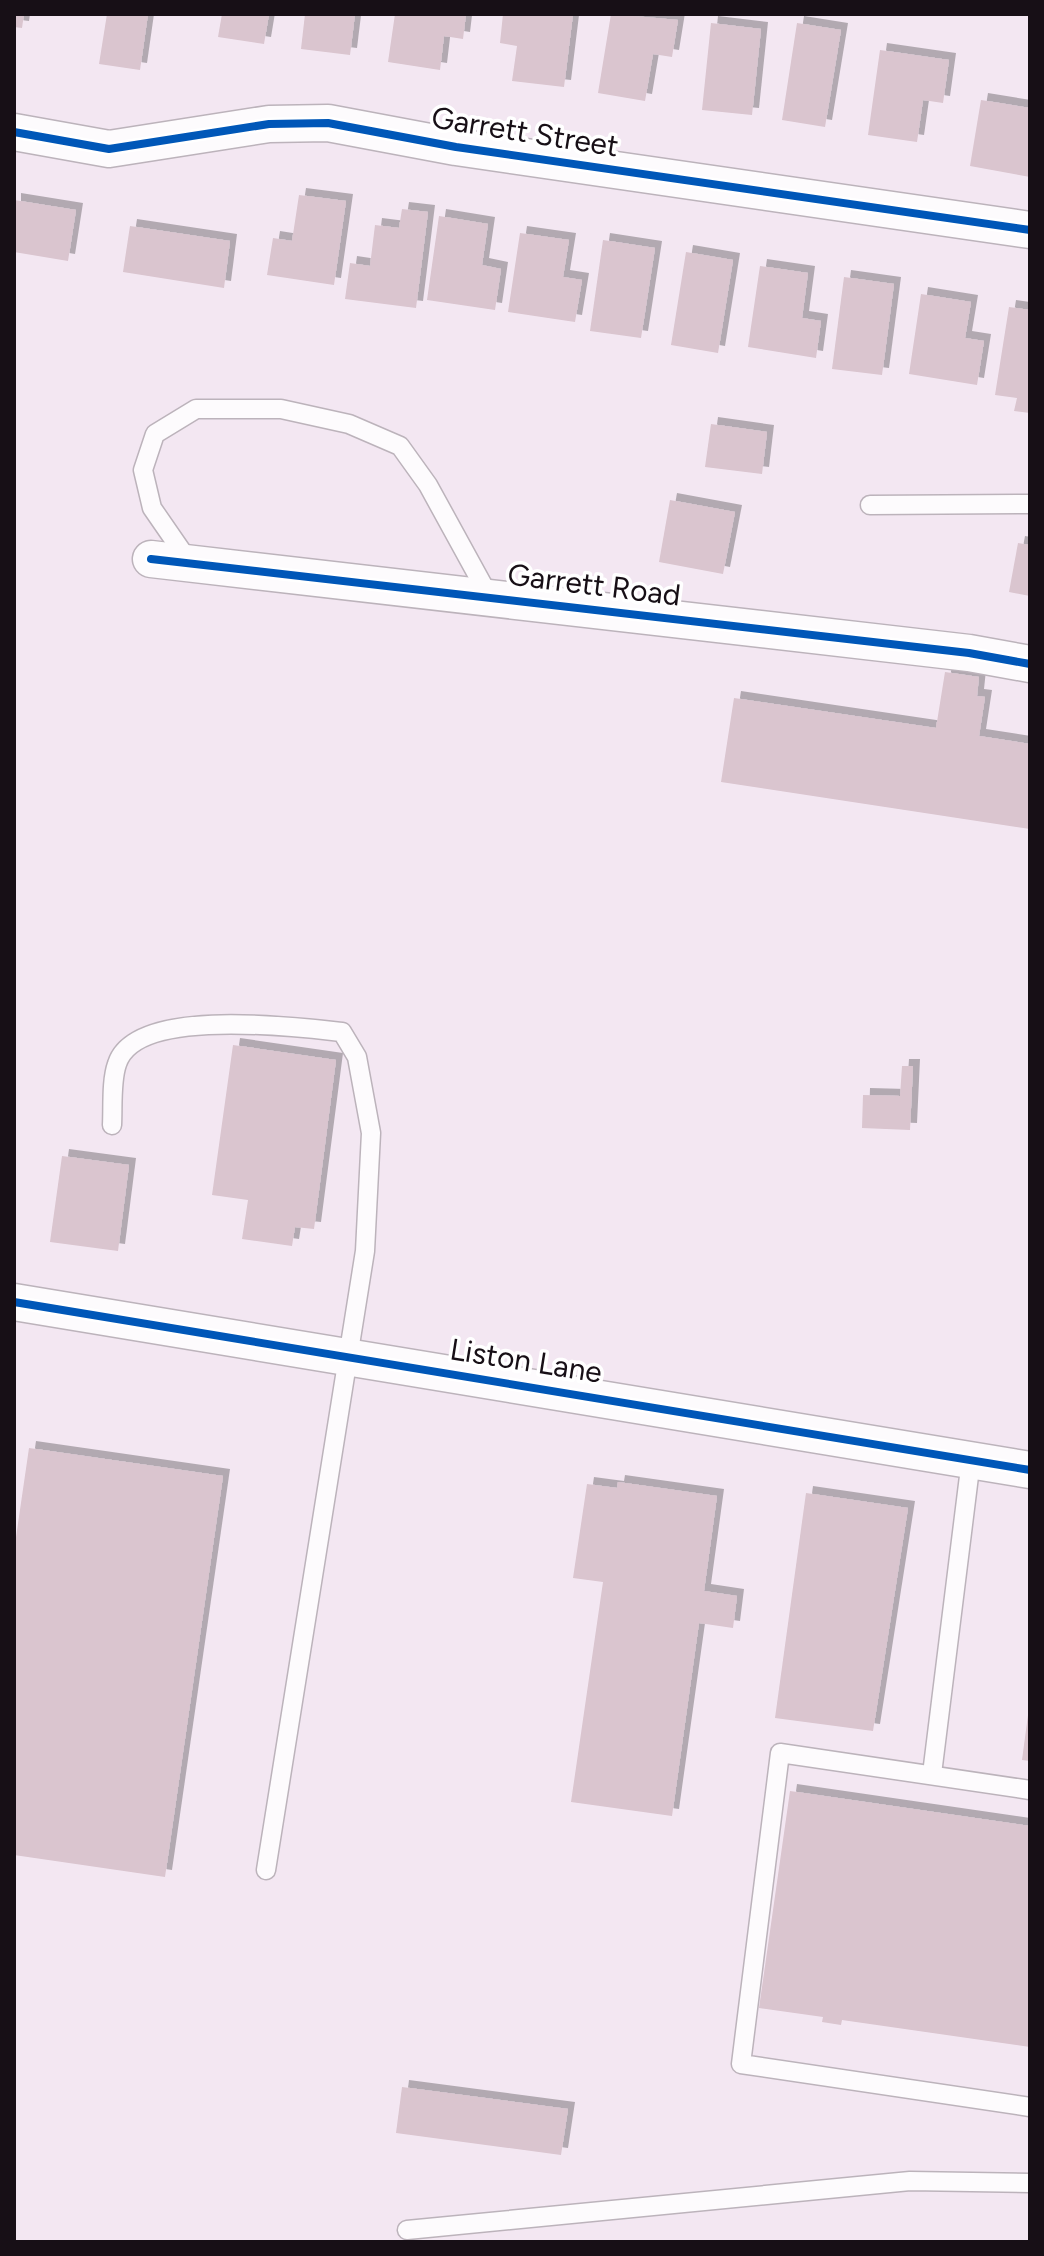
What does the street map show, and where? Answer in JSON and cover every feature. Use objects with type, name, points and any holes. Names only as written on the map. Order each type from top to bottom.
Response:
[{"type":"street","name":"Garrett Street","points":[[14,132],[109,149],[157,145],[269,124],[328,123],[456,147],[1030,230]]},
{"type":"street","name":"Garrett Road","points":[[151,559],[969,653],[1030,664]]},
{"type":"street","name":"Liston Lane","points":[[14,1302],[1030,1470]]},
{"type":"lane","points":[[190,563],[152,508],[143,470],[155,434],[196,409],[281,409],[349,424],[400,446],[428,485],[490,598]]},
{"type":"lane","points":[[870,505],[1030,504]]},
{"type":"lane","points":[[112,1125],[117,1062],[132,1042],[179,1026],[281,1025],[342,1032],[357,1057],[371,1133],[365,1251],[266,1870]]},
{"type":"lane","points":[[932,1774],[971,1460]]},
{"type":"lane","points":[[1030,1790],[780,1753],[741,2064],[1030,2107]]},
{"type":"lane","points":[[407,2230],[910,2181],[1030,2183]]},
{"type":"building","points":[[14,14],[24,14],[22,28],[14,27]]},
{"type":"building","points":[[107,14],[148,14],[140,70],[99,64]]},
{"type":"building","points":[[222,14],[269,14],[264,44],[218,37]]},
{"type":"building","points":[[305,14],[355,14],[350,55],[301,49]]},
{"type":"building","points":[[395,14],[466,14],[463,39],[444,36],[440,70],[388,62]]},
{"type":"building","points":[[503,14],[573,14],[564,87],[512,81],[517,46],[500,43]]},
{"type":"building","points":[[611,14],[678,20],[672,57],[653,54],[645,101],[598,93]]},
{"type":"building","points":[[711,23],[761,29],[752,115],[702,110]]},
{"type":"building","points":[[797,23],[841,30],[825,127],[782,120]]},
{"type":"building","points":[[880,50],[949,60],[943,103],[923,100],[917,142],[868,135]]},
{"type":"building","points":[[981,100],[1030,108],[1030,177],[970,166]]},
{"type":"building","points":[[299,195],[346,201],[334,285],[267,275],[273,238],[292,241]]},
{"type":"building","points":[[14,200],[76,210],[68,261],[14,252]]},
{"type":"building","points":[[402,209],[428,212],[416,308],[345,299],[350,263],[370,266],[375,225],[399,228]]},
{"type":"building","points":[[439,216],[488,224],[482,265],[501,269],[495,310],[427,300]]},
{"type":"building","points":[[130,226],[230,241],[224,288],[123,272]]},
{"type":"building","points":[[520,233],[569,240],[563,277],[582,280],[575,322],[508,312]]},
{"type":"building","points":[[603,240],[655,248],[641,338],[590,331]]},
{"type":"building","points":[[686,252],[733,260],[718,353],[671,345]]},
{"type":"building","points":[[760,266],[808,273],[802,318],[821,321],[816,358],[748,347]]},
{"type":"building","points":[[844,277],[894,284],[882,375],[832,369]]},
{"type":"building","points":[[921,294],[971,302],[965,338],[984,341],[977,385],[909,374]]},
{"type":"building","points":[[1009,307],[1030,310],[1030,413],[1014,411],[1017,398],[995,395]]},
{"type":"building","points":[[711,424],[767,432],[762,474],[705,467]]},
{"type":"building","points":[[670,500],[735,512],[723,574],[659,562]]},
{"type":"building","points":[[1018,543],[1030,545],[1030,596],[1009,592]]},
{"type":"building","points":[[945,672],[979,677],[977,696],[985,697],[979,736],[1030,744],[1030,829],[721,782],[734,698],[936,728]]},
{"type":"building","points":[[233,1045],[336,1060],[314,1229],[295,1227],[292,1246],[242,1239],[248,1200],[212,1195]]},
{"type":"building","points":[[902,1066],[913,1066],[910,1130],[862,1128],[863,1095],[900,1096]]},
{"type":"building","points":[[62,1156],[129,1165],[118,1251],[50,1242]]},
{"type":"building","points":[[29,1448],[223,1476],[165,1877],[14,1855],[14,1551]]},
{"type":"building","points":[[618,1482],[717,1496],[704,1591],[737,1596],[733,1628],[699,1623],[672,1816],[571,1802],[603,1582],[573,1578],[587,1484],[617,1488]]},
{"type":"building","points":[[806,1493],[908,1508],[873,1731],[775,1718]]},
{"type":"building","points":[[1030,1715],[1030,1761],[1022,1760]]},
{"type":"building","points":[[790,1791],[1030,1826],[1030,2047],[842,2020],[841,2025],[822,2022],[823,2017],[759,2008]]},
{"type":"building","points":[[402,2087],[568,2109],[561,2155],[396,2133]]},
{"type":"cycle path","points":[[14,132],[109,149],[269,124],[328,123],[456,147],[1030,230]]},
{"type":"cycle path","points":[[151,559],[969,653],[1030,664]]},
{"type":"cycle path","points":[[14,1302],[1030,1470]]}]
